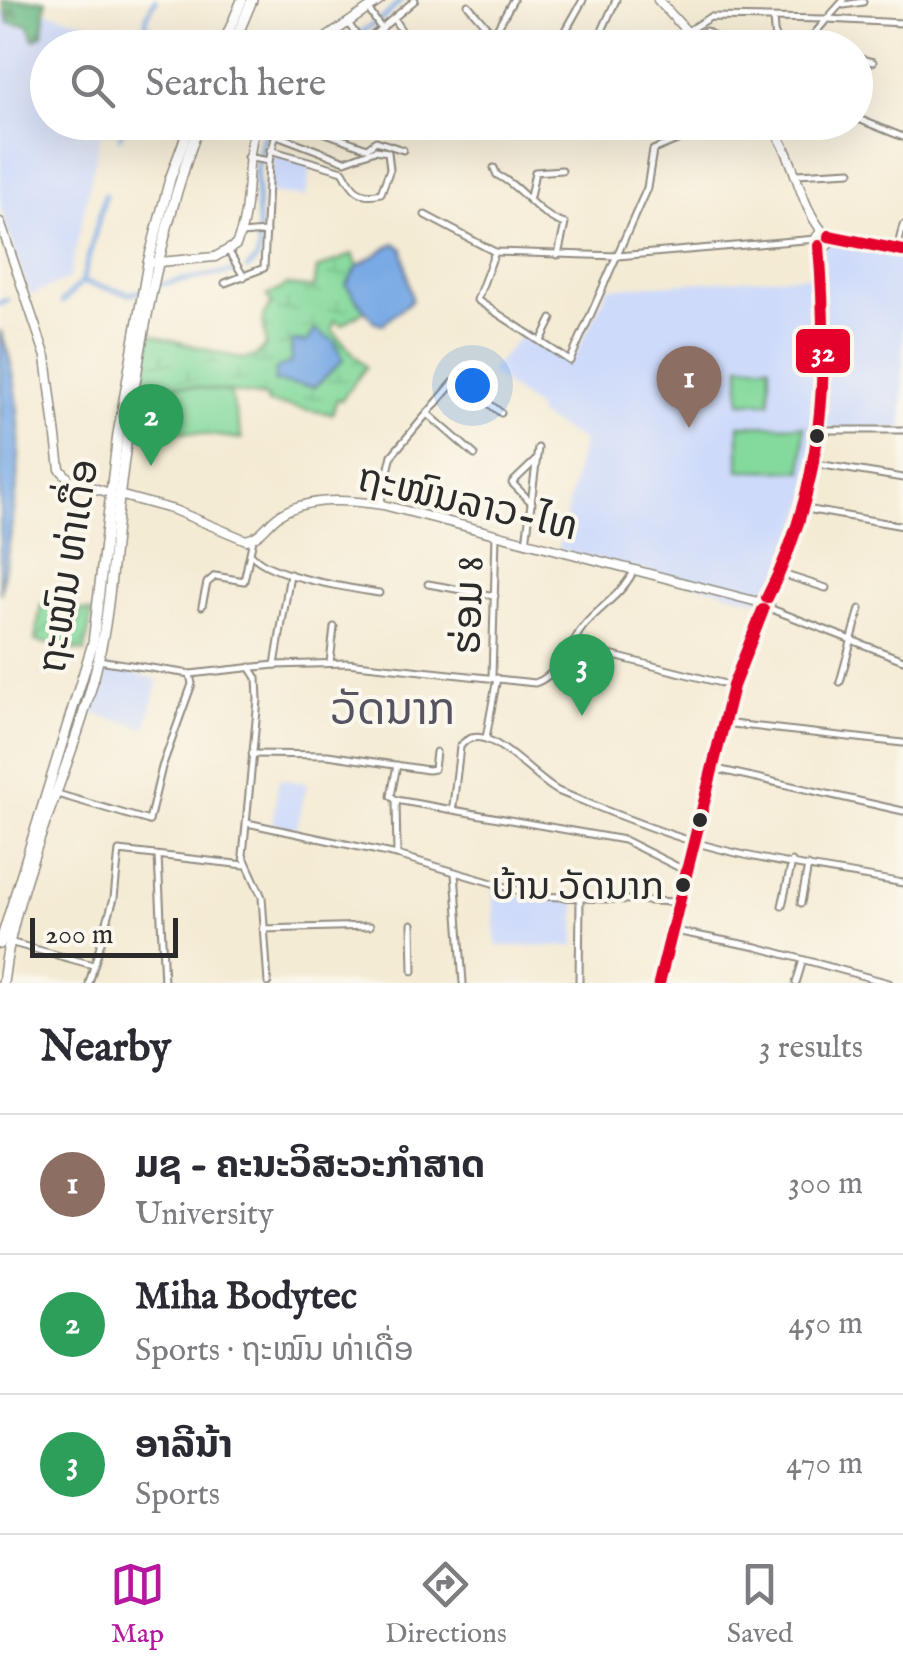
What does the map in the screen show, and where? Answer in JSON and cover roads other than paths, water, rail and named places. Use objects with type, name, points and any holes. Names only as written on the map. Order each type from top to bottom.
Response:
[{"type":"main road","points":[[230,30],[242,0]]},
{"type":"main road","points":[[240,30],[252,0]]},
{"type":"main road","points":[[152,263],[166,190],[184,140]]},
{"type":"main road","points":[[152,263],[194,140]]},
{"type":"main road","name":"ຖະໝົນ ທ່າເດື່ອ","points":[[3,983],[3,942],[94,659],[115,494],[152,263]]},
{"type":"street","points":[[341,30],[370,12],[381,0]]},
{"type":"street","points":[[370,12],[381,29],[415,0]]},
{"type":"street","points":[[495,30],[514,0]]},
{"type":"street","points":[[566,30],[583,0]]},
{"type":"street","points":[[603,30],[616,0]]},
{"type":"street","points":[[658,0],[670,4],[689,30]]},
{"type":"street","points":[[818,30],[845,2],[863,2]]},
{"type":"street","points":[[468,5],[490,30]]},
{"type":"street","points":[[695,30],[710,17],[902,23]]},
{"type":"street","points":[[773,19],[773,30]]},
{"type":"street","points":[[395,21],[401,30]]},
{"type":"street","points":[[349,25],[352,30]]},
{"type":"street","points":[[873,125],[903,137]]},
{"type":"street","points":[[152,263],[229,252],[243,234],[254,140]]},
{"type":"street","points":[[225,283],[264,268],[268,161],[272,140]]},
{"type":"street","points":[[270,150],[343,171],[351,187],[362,194],[381,193],[386,184],[388,152],[376,150],[346,161],[290,140]]},
{"type":"street","points":[[342,140],[359,147],[376,141],[403,150]]},
{"type":"street","points":[[495,252],[477,300],[570,361],[647,188],[653,150],[677,140]]},
{"type":"street","points":[[660,983],[676,902],[734,686],[764,605],[782,574],[806,509],[817,464],[822,240],[810,216],[789,150],[782,140]]},
{"type":"street","points":[[250,158],[268,161]]},
{"type":"street","points":[[494,168],[497,175],[530,197],[542,212],[566,226],[558,255]]},
{"type":"street","points":[[530,197],[535,172],[562,170]]},
{"type":"street","points":[[797,174],[850,171]]},
{"type":"street","points":[[425,215],[495,252],[558,255],[618,256],[822,240],[900,250],[903,225]]},
{"type":"street","points":[[0,222],[46,357],[60,468],[72,481],[253,539],[244,580],[218,576],[206,582],[202,606]]},
{"type":"street","points":[[243,234],[264,232]]},
{"type":"street","points":[[229,252],[244,277]]},
{"type":"street","points":[[541,341],[552,319]]},
{"type":"street","points":[[380,505],[392,454],[459,381],[501,414]]},
{"type":"street","points":[[428,414],[476,456]]},
{"type":"street","points":[[820,430],[903,430]]},
{"type":"street","points":[[526,542],[538,448]]},
{"type":"street","points":[[532,503],[512,483],[538,458]]},
{"type":"street","points":[[817,464],[903,478]]},
{"type":"street","name":"ຖະໜົນລາວ-ໄທ","points":[[253,539],[278,516],[302,506],[332,501],[380,505],[764,605]]},
{"type":"street","points":[[806,509],[903,526]]},
{"type":"street","name":"ຮ່ອມ 8","points":[[486,738],[494,678],[496,535]]},
{"type":"street","points":[[252,555],[260,563],[290,572],[379,593]]},
{"type":"street","points":[[276,664],[290,572]]},
{"type":"street","points":[[94,659],[190,674],[276,664],[330,663],[542,682],[571,650],[580,629],[616,597],[633,572]]},
{"type":"street","points":[[782,574],[826,588]]},
{"type":"street","points":[[428,584],[495,596]]},
{"type":"street","points":[[764,605],[903,660]]},
{"type":"street","points":[[840,682],[860,609]]},
{"type":"street","points":[[330,663],[334,627]]},
{"type":"street","points":[[571,650],[582,648],[734,686]]},
{"type":"street","points":[[245,865],[242,842],[258,700],[257,678],[250,667]]},
{"type":"street","points":[[52,792],[150,821],[162,767],[192,684],[190,674]]},
{"type":"street","points":[[723,723],[903,743]]},
{"type":"street","points":[[453,806],[460,747],[474,737],[486,738],[506,748],[554,790],[692,842],[903,883]]},
{"type":"street","points":[[252,754],[328,755],[432,770],[436,752]]},
{"type":"street","points":[[397,765],[390,796],[396,800],[453,806],[552,830],[624,840],[684,870]]},
{"type":"street","points":[[712,768],[903,812]]},
{"type":"street","points":[[396,800],[397,855]]},
{"type":"street","points":[[246,823],[397,855],[538,896],[676,902]]},
{"type":"street","points":[[88,983],[114,898],[119,851],[245,865],[254,873],[262,897],[268,983]]},
{"type":"street","points":[[158,856],[164,983]]},
{"type":"street","points":[[782,906],[792,862]]},
{"type":"street","points":[[801,902],[808,866]]},
{"type":"street","points":[[455,873],[463,983]]},
{"type":"street","points":[[580,899],[580,983]]},
{"type":"street","points":[[412,924],[412,971]]},
{"type":"street","points":[[264,929],[370,926]]},
{"type":"street","points":[[670,930],[889,983]]},
{"type":"street","points":[[3,942],[93,965]]},
{"type":"street","points":[[796,983],[804,960]]},
{"type":"street","points":[[844,983],[848,972]]},
{"type":"water","points":[[395,243],[403,249],[412,300],[383,324],[374,322],[346,285],[358,266]]},
{"type":"water","points":[[0,330],[17,394],[19,461],[0,594]]},
{"type":"water","points":[[315,330],[334,341],[343,360],[315,387],[274,382],[276,369],[291,362],[292,341],[307,342]]},
{"type":"waterway","points":[[145,30],[155,0]]},
{"type":"waterway","points":[[365,30],[401,0]]},
{"type":"waterway","points":[[247,269],[257,259],[259,250],[256,172],[263,140]]},
{"type":"waterway","points":[[62,302],[82,282],[105,195]]},
{"type":"waterway","points":[[156,285],[236,271]]},
{"type":"waterway","points":[[82,282],[131,294],[141,291]]},
{"type":"waterway","points":[[0,303],[7,300]]},
{"type":"place","name":"ມຊ - ຄະນະວິສະວະກຳສາດ","points":[[689,428]]},
{"type":"place","name":"Miha Bodytec","points":[[151,466]]},
{"type":"place","name":"ອາລີນ້າ","points":[[582,716]]},
{"type":"place","name":"ບ້ານ ວັດນາກ","points":[[683,885]]},
{"type":"district","name":"ວັດນາກ","points":[[393,708]]}]
